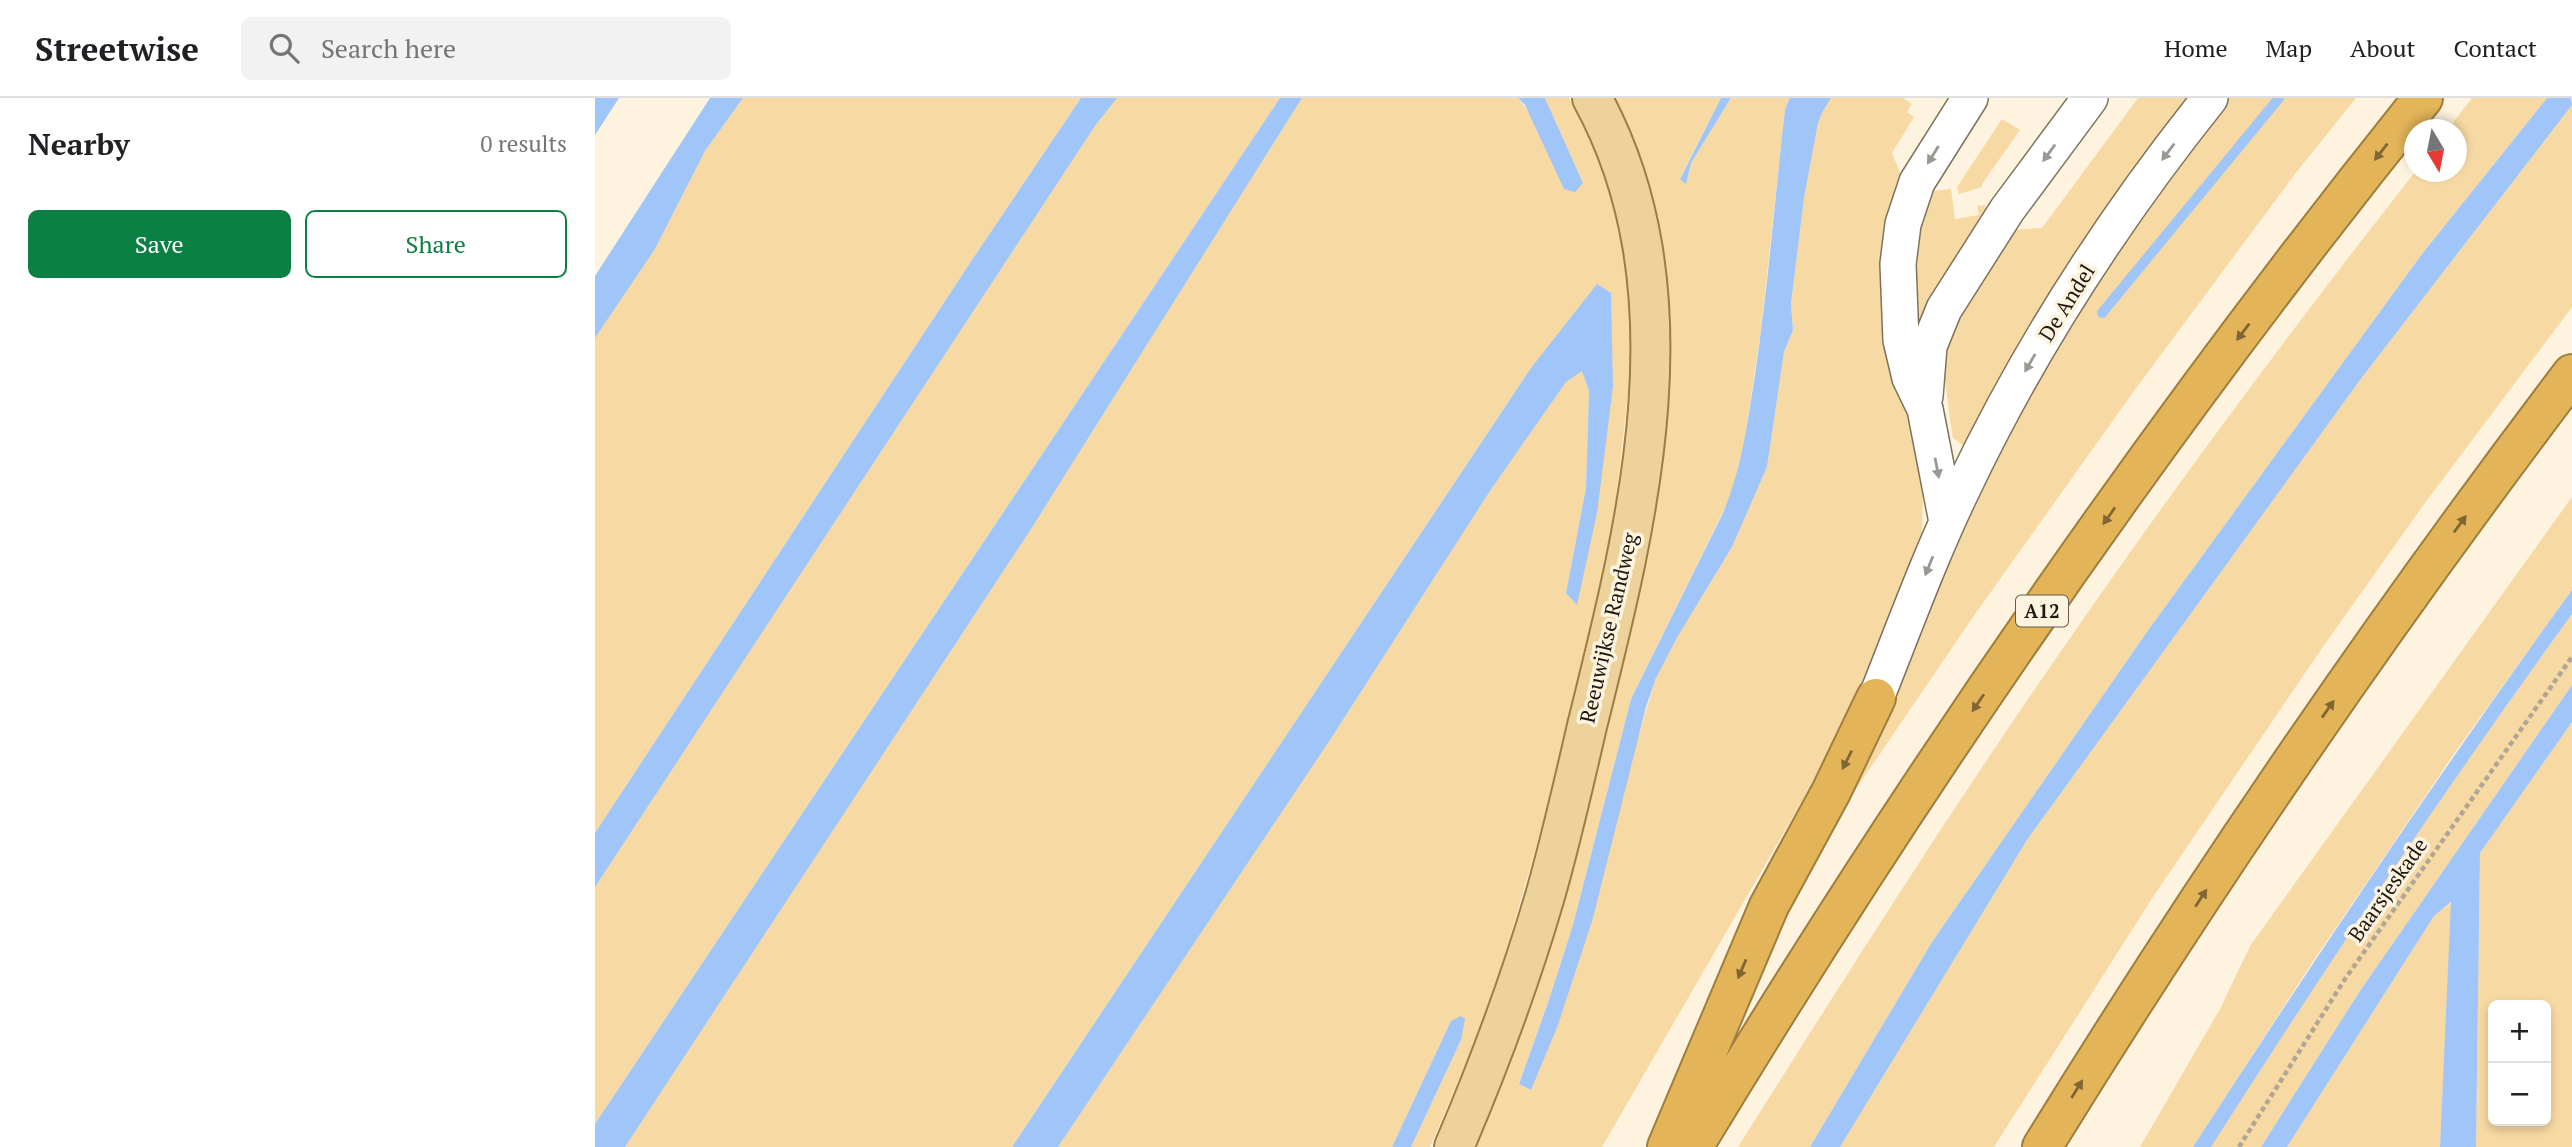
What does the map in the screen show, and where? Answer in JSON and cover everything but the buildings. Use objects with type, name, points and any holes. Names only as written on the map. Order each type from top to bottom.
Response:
[{"type":"highway","name":"A12","points":[[1693,1147],[1836,918],[2007,660],[2187,407],[2423,98]]},
{"type":"highway","points":[[2042,1147],[2165,953],[2316,727],[2459,524],[2572,374]]},
{"type":"highway","points":[[1667,1147],[1769,906],[1831,792],[1875,698]]},
{"type":"main road","name":"Reeuwijkse Randweg","points":[[1454,1147],[1513,997],[1547,887],[1608,644],[1637,499],[1649,365],[1646,271],[1632,197],[1617,153],[1592,98]]},
{"type":"lane","points":[[1926,414],[1910,377],[1901,340],[1897,288],[1900,243],[1917,181],[1970,98]]},
{"type":"lane","points":[[1947,522],[1926,414],[1927,354],[1944,309],[2007,210],[2089,98]]},
{"type":"lane","name":"De Andel","points":[[1875,698],[1947,522],[1985,444],[2063,307],[2159,164],[2210,98]]},
{"type":"path","name":"Baarsjeskade","points":[[2239,1147],[2345,979],[2572,657]]},
{"type":"shaded area","points":[[743,98],[1081,98],[595,833],[595,338],[655,249],[705,151]]},
{"type":"shaded area","points":[[1117,98],[1280,98],[595,1124],[595,887],[1095,126]]},
{"type":"shaded area","points":[[1302,98],[1518,98],[1583,183],[1545,98],[1569,98],[1602,165],[1624,247],[1633,349],[1610,552],[1561,760],[1491,1003],[1430,1147],[1411,1147],[1461,1040],[1451,1021],[1392,1147],[1058,1147],[1332,737],[1490,491],[1566,382],[1582,370],[1589,391],[1586,488],[1566,593],[1577,604],[1611,293],[1531,368],[1012,1147],[625,1147],[1033,526]]},
{"type":"shaded area","points":[[1613,98],[1721,98],[1680,178],[1686,183],[1691,163],[1731,98],[1790,98],[1785,109],[1761,330],[1742,458],[1735,487],[1631,699],[1573,925],[1519,1083],[1531,1090],[1656,678],[1732,547],[1767,467],[1784,352],[1793,330],[1791,304],[1804,198],[1818,123],[1831,98],[1903,98],[1912,104],[1907,112],[1914,117],[1892,153],[1901,175],[1885,230],[1881,311],[1882,329],[1889,329],[1923,494],[1922,534],[1917,557],[1832,749],[1602,1147],[1472,1147],[1558,914],[1632,628],[1654,518],[1666,410],[1669,323],[1659,227],[1639,157]]},
{"type":"shaded area","points":[[2138,98],[2194,98],[1964,446],[1953,438],[1943,364],[1943,341],[2009,230],[2042,228]]},
{"type":"shaded area","points":[[2224,98],[2356,98],[2295,174],[2134,391],[1973,617],[1839,814],[1953,541],[2080,299]]},
{"type":"shaded area","points":[[2472,98],[2547,98],[2422,254],[2149,629],[1932,942],[1810,1147],[1738,1147],[1895,900],[2016,717],[2144,533],[2323,291],[2407,182],[2467,182],[2467,119],[2456,119]]},
{"type":"shaded area","points":[[2572,105],[2572,307],[2422,507],[2320,651],[2153,897],[1994,1147],[1840,1147],[2027,840],[2360,380]]},
{"type":"shaded area","points":[[2002,119],[2020,130],[1982,187],[1959,194],[1957,187]]},
{"type":"shaded area","points":[[1951,189],[1955,219],[1979,215],[1977,206],[1985,205],[1987,216],[1918,337],[1917,263],[1926,209],[1932,191]]},
{"type":"shaded area","points":[[2572,497],[2572,590],[2458,748],[2308,969],[2193,1147],[2140,1147],[2220,1009],[2250,946]]},
{"type":"shaded area","points":[[2572,614],[2572,685],[2360,991],[2261,1147],[2211,1147],[2387,877]]},
{"type":"shaded area","points":[[2572,722],[2572,1147],[2476,1147],[2480,853]]},
{"type":"shaded area","points":[[2452,902],[2440,1147],[2287,1147],[2434,916]]},
{"type":"water","points":[[595,98],[619,98],[595,135]]},
{"type":"water","points":[[710,98],[743,98],[705,151],[655,249],[595,338],[595,276]]},
{"type":"water","points":[[1081,98],[1117,98],[1095,126],[595,887],[595,833]]},
{"type":"water","points":[[1280,98],[1302,98],[1033,526],[625,1147],[595,1147],[595,1124]]},
{"type":"water","points":[[1518,98],[1545,98],[1583,183],[1575,192],[1564,189],[1525,105]]},
{"type":"water","points":[[1721,98],[1731,98],[1691,163],[1686,184],[1680,179]]},
{"type":"water","points":[[1790,98],[1831,98],[1818,123],[1804,198],[1791,304],[1793,330],[1784,352],[1767,467],[1732,547],[1656,678],[1646,707],[1593,918],[1558,1025],[1531,1090],[1519,1084],[1573,925],[1631,699],[1722,515],[1739,464],[1760,342],[1785,109]]},
{"type":"water","points":[[2547,98],[2571,98],[2572,105],[2360,380],[2027,840],[1840,1147],[1810,1147],[1932,942],[2149,629],[2422,254]]},
{"type":"water","points":[[1597,284],[1611,293],[1613,387],[1597,513],[1577,605],[1566,593],[1586,488],[1589,391],[1582,371],[1566,382],[1490,491],[1332,737],[1058,1147],[1012,1147],[1531,368]]},
{"type":"water","points":[[2572,590],[2572,614],[2387,878],[2211,1147],[2193,1147],[2379,866]]},
{"type":"water","points":[[2572,685],[2572,722],[2480,853],[2476,1147],[2440,1147],[2451,902],[2434,916],[2287,1147],[2261,1147],[2360,991]]},
{"type":"water","points":[[1461,1016],[1465,1019],[1461,1040],[1411,1147],[1392,1147],[1451,1021]]},
{"type":"waterway","points":[[2102,313],[2279,98]]}]
